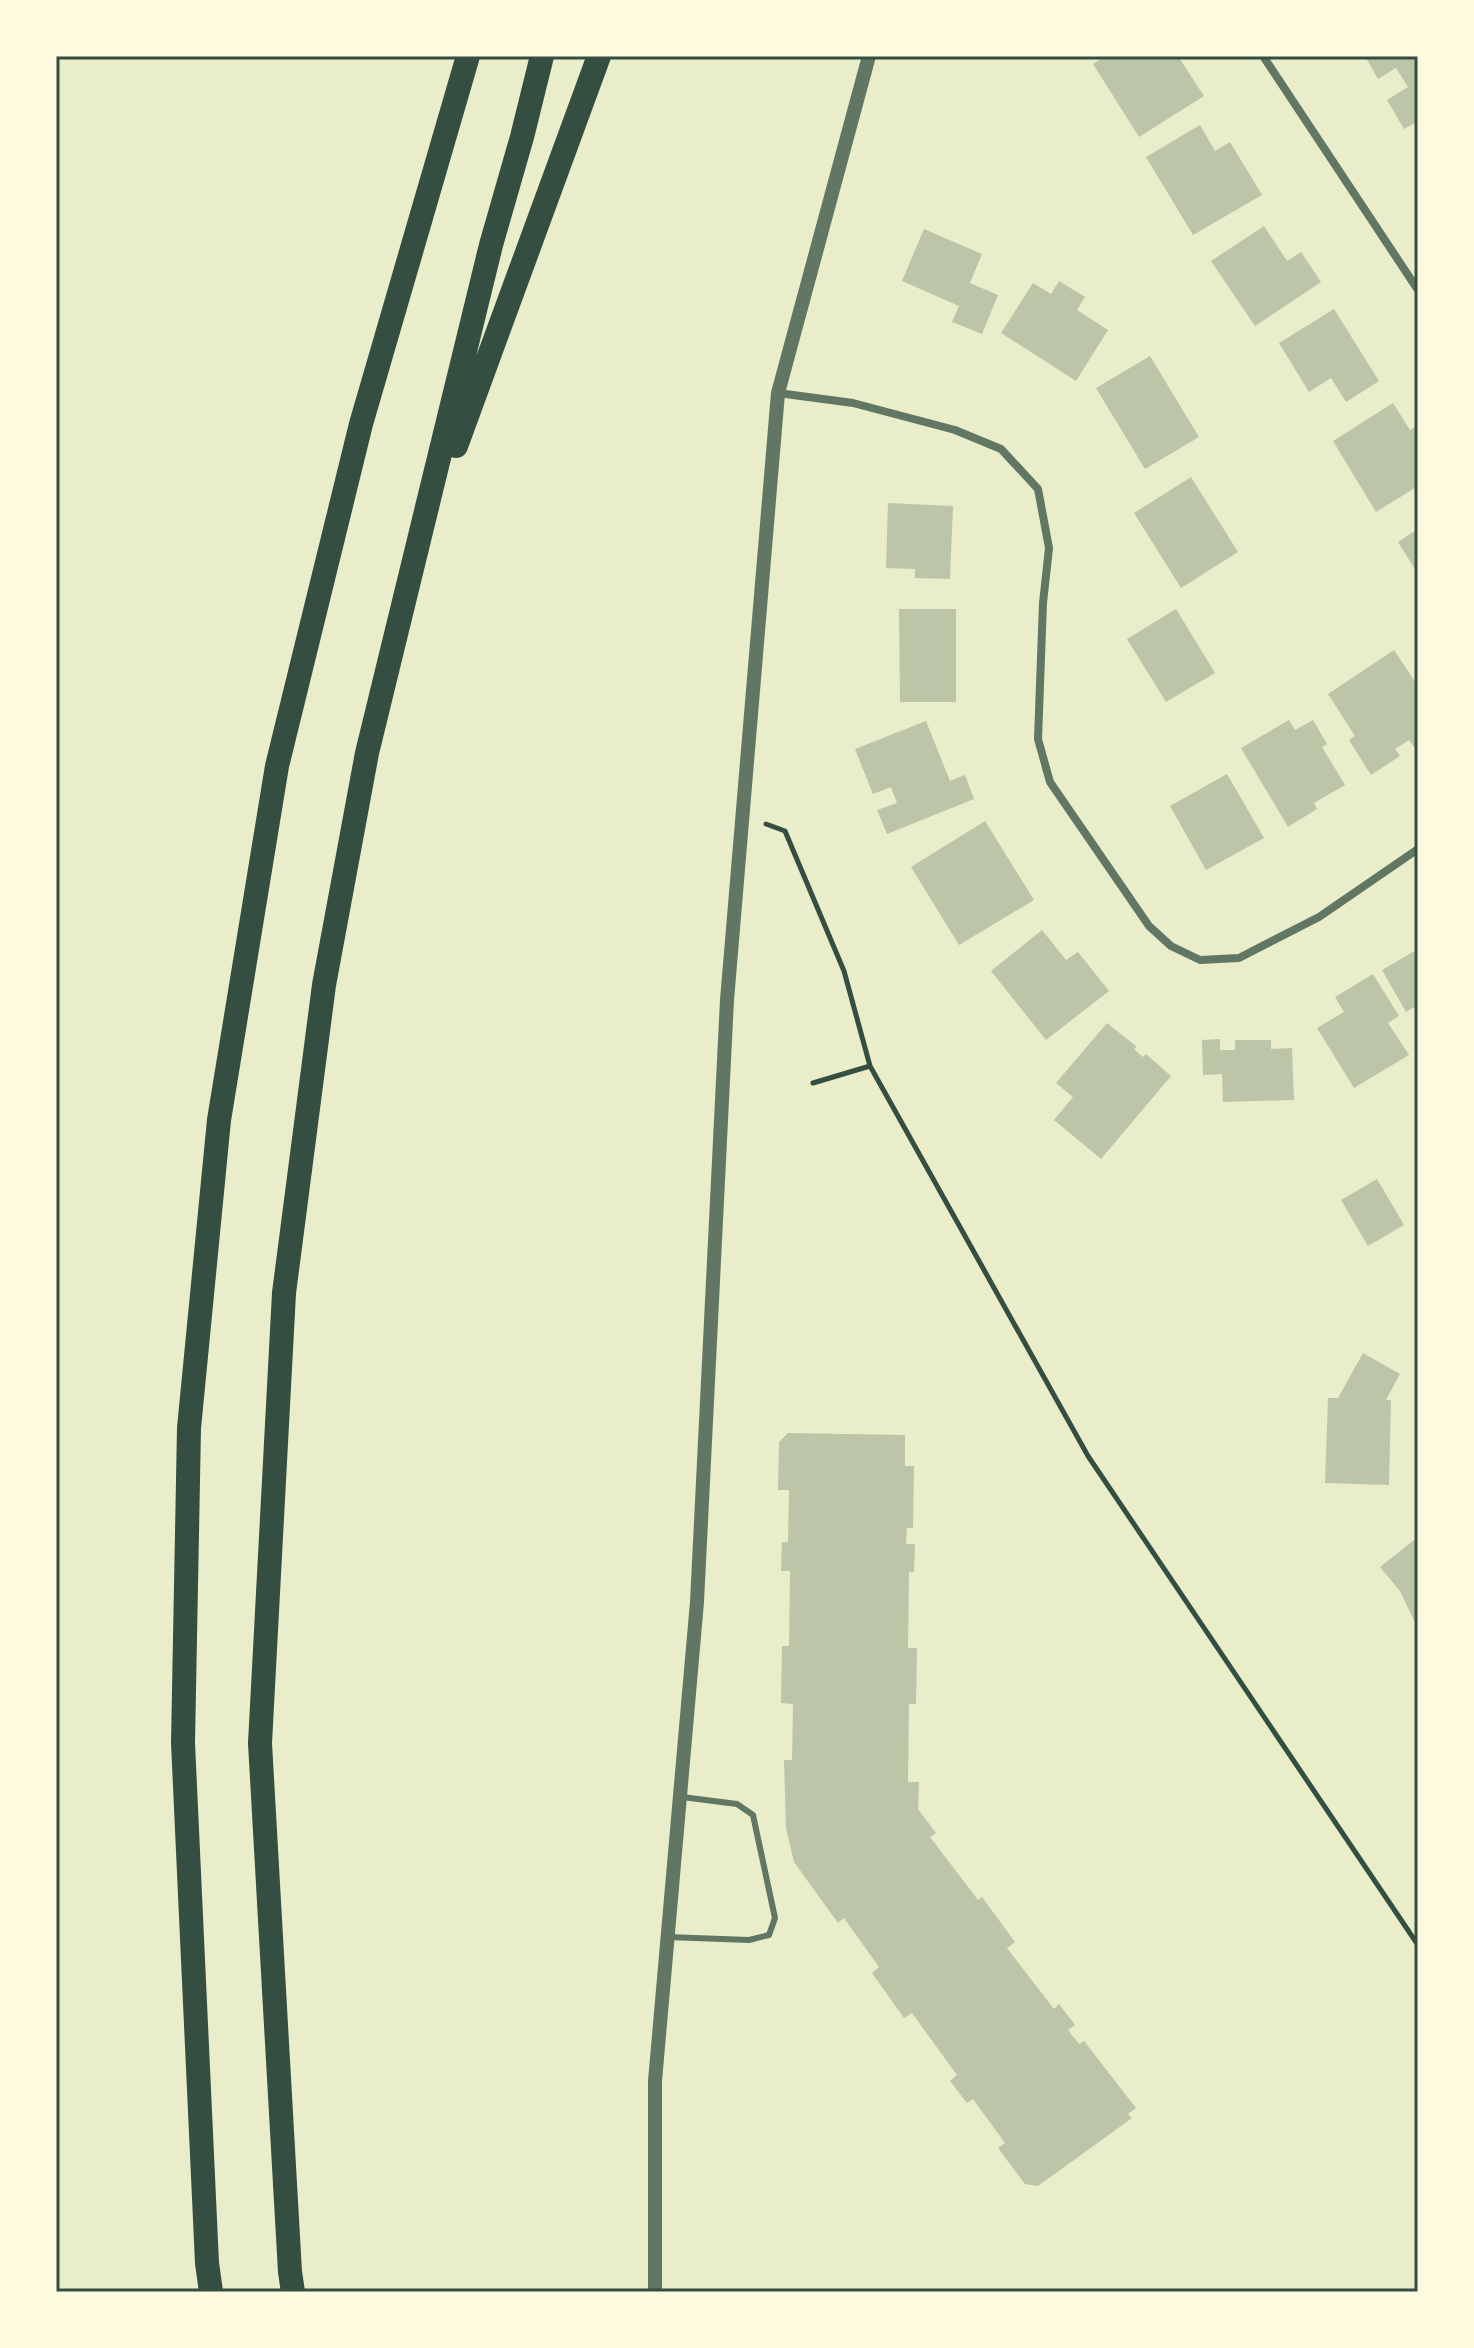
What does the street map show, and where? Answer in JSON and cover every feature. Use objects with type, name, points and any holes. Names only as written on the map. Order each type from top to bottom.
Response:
[{"type":"highway","points":[[410,253],[452,56]]},
{"type":"highway","points":[[211,2292],[207,2263],[183,1743],[189,1428],[219,1120],[277,766],[361,424],[468,56]]},
{"type":"highway","points":[[293,2292],[260,1743],[284,1293],[327,970],[367,753],[491,245],[542,56]]},
{"type":"highway","points":[[417,554],[599,56]]},
{"type":"street","points":[[655,2292],[655,2081],[697,1602],[727,1000],[778,393],[869,56]]},
{"type":"street","points":[[1263,56],[1418,290]]},
{"type":"street","points":[[778,393],[853,403],[955,430],[1001,449],[1038,489],[1049,548],[1043,603],[1038,739],[1050,782],[1149,926],[1171,946],[1200,960],[1239,958],[1319,917],[1418,849]]},
{"type":"lane","points":[[668,1937],[749,1940],[769,1935],[775,1918],[753,1815],[737,1804],[679,1797]]},
{"type":"path","points":[[742,815],[785,831],[844,971],[870,1066],[1088,1456],[1418,1945]]},
{"type":"path","points":[[813,1083],[870,1066]]},
{"type":"building","points":[[1106,56],[1162,56],[1164,60],[1178,56],[1204,96],[1139,137],[1093,64]]},
{"type":"building","points":[[1365,56],[1418,56],[1418,121],[1404,129],[1387,100],[1408,87],[1396,68],[1378,79]]},
{"type":"building","points":[[1200,125],[1215,151],[1230,142],[1262,195],[1193,235],[1146,157]]},
{"type":"building","points":[[1264,226],[1287,261],[1301,252],[1321,282],[1255,326],[1211,261]]},
{"type":"building","points":[[924,229],[982,254],[970,283],[998,295],[982,334],[952,322],[959,306],[902,281]]},
{"type":"building","points":[[1059,281],[1085,297],[1077,310],[1108,330],[1076,381],[1001,333],[1033,283],[1051,294]]},
{"type":"building","points":[[1334,309],[1379,381],[1346,402],[1331,378],[1309,392],[1279,343]]},
{"type":"building","points":[[1150,356],[1199,437],[1145,469],[1096,388]]},
{"type":"building","points":[[1393,403],[1410,430],[1418,425],[1418,486],[1376,512],[1333,441]]},
{"type":"building","points":[[1191,477],[1238,552],[1181,588],[1134,513]]},
{"type":"building","points":[[888,503],[953,506],[950,579],[915,578],[915,569],[886,568]]},
{"type":"building","points":[[1418,529],[1418,574],[1398,542]]},
{"type":"building","points":[[899,609],[956,609],[956,702],[900,702]]},
{"type":"building","points":[[1176,609],[1215,673],[1166,702],[1127,639]]},
{"type":"building","points":[[1394,650],[1418,686],[1418,745],[1414,747],[1409,740],[1395,749],[1400,756],[1371,775],[1349,740],[1355,736],[1328,694]]},
{"type":"building","points":[[1289,720],[1295,730],[1313,720],[1327,744],[1322,747],[1345,785],[1314,803],[1317,809],[1288,827],[1241,748]]},
{"type":"building","points":[[926,721],[950,781],[965,775],[974,799],[887,834],[877,810],[897,803],[891,787],[873,794],[855,749]]},
{"type":"building","points":[[1227,774],[1264,838],[1206,870],[1170,806]]},
{"type":"building","points":[[985,821],[1034,900],[959,945],[911,867]]},
{"type":"building","points":[[1042,930],[1066,960],[1078,952],[1109,991],[1046,1040],[991,971]]},
{"type":"building","points":[[1418,949],[1418,1005],[1406,1012],[1382,970]]},
{"type":"building","points":[[1373,974],[1399,1016],[1388,1023],[1409,1055],[1354,1088],[1317,1028],[1344,1012],[1335,997]]},
{"type":"building","points":[[1107,1023],[1137,1047],[1134,1049],[1143,1057],[1146,1054],[1171,1076],[1101,1159],[1054,1120],[1073,1097],[1056,1083]]},
{"type":"building","points":[[1220,1039],[1220,1050],[1235,1050],[1235,1040],[1271,1040],[1271,1049],[1292,1048],[1294,1100],[1223,1102],[1222,1074],[1203,1075],[1202,1040]]},
{"type":"building","points":[[1377,1179],[1404,1225],[1368,1246],[1341,1200]]},
{"type":"building","points":[[1363,1353],[1400,1374],[1386,1400],[1391,1400],[1389,1485],[1325,1483],[1328,1398],[1338,1398]]},
{"type":"building","points":[[788,1433],[905,1435],[905,1466],[914,1466],[913,1528],[907,1528],[906,1544],[915,1544],[914,1572],[909,1572],[908,1648],[917,1648],[916,1704],[909,1704],[908,1782],[919,1782],[918,1809],[936,1833],[930,1837],[978,1900],[982,1897],[1015,1942],[1007,1948],[1054,2009],[1059,2004],[1075,2025],[1068,2030],[1079,2044],[1084,2041],[1136,2108],[1128,2114],[1132,2118],[1038,2186],[1025,2184],[998,2148],[1005,2143],[973,2099],[967,2103],[950,2081],[957,2075],[912,2013],[904,2018],[872,1973],[879,1967],[844,1918],[838,1923],[794,1862],[786,1828],[784,1760],[792,1760],[793,1704],[781,1703],[782,1646],[789,1646],[790,1571],[781,1571],[782,1542],[788,1542],[789,1490],[778,1490],[779,1442]]},
{"type":"building","points":[[1418,1537],[1418,1629],[1400,1591],[1380,1567]]}]
